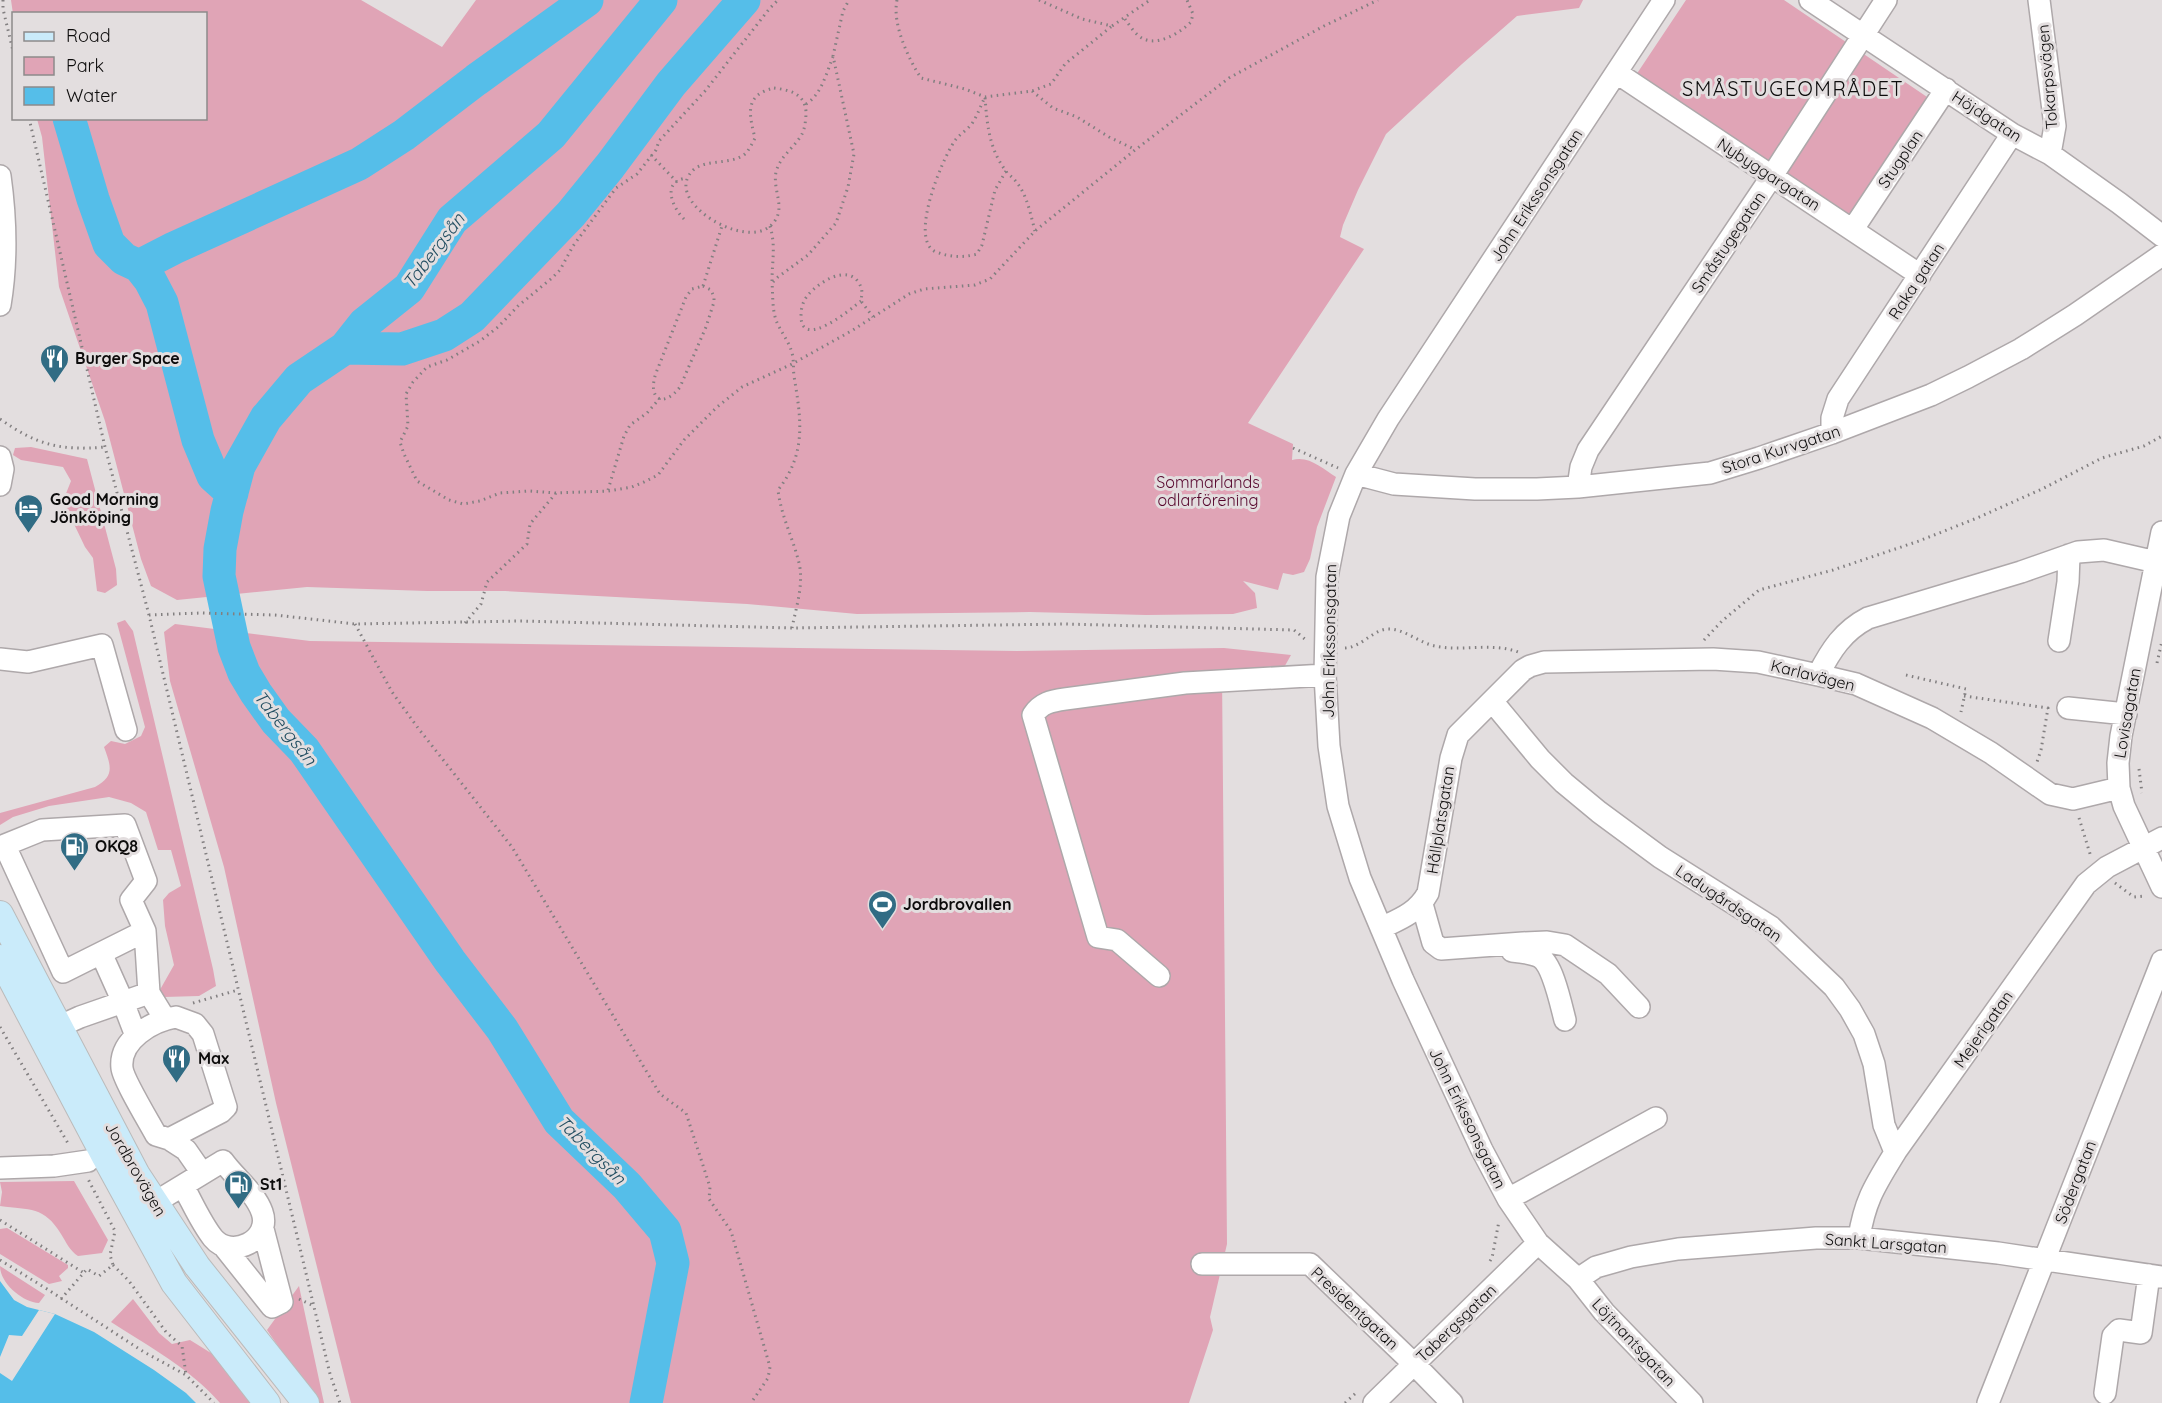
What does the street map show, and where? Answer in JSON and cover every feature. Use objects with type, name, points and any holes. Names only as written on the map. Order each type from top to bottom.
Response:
[{"type":"main road","name":"Jordbrovägen","points":[[0,914],[136,1175],[197,1266],[306,1403]]},
{"type":"main road","name":"Jordbrovägen","points":[[0,958],[174,1283],[267,1403]]},
{"type":"main road","points":[[0,993],[83,1162],[137,1241],[174,1283]]},
{"type":"street","name":"Höjdgatan","points":[[1810,0],[2012,134],[2050,154],[2119,202],[2162,236]]},
{"type":"street","name":"Småstugegatan","points":[[1578,487],[1581,467],[1588,450],[1772,176],[1886,0]]},
{"type":"street","name":"Tokarpsvägen","points":[[2039,0],[2055,126],[2050,154]]},
{"type":"street","name":"John Erikssonsgatan","points":[[1578,1280],[1538,1244],[1511,1203],[1443,1065],[1360,878],[1338,806],[1329,746],[1325,675],[1327,577],[1339,516],[1356,474],[1388,419],[1617,73],[1661,1]]},
{"type":"street","name":"Nybyggargatan","points":[[1617,73],[1920,275]]},
{"type":"street","name":"Stugplan","points":[[1853,229],[1946,89]]},
{"type":"street","name":"Raka gatan","points":[[1832,433],[1832,418],[1838,399],[2012,134]]},
{"type":"street","points":[[0,176],[4,205],[0,305]]},
{"type":"street","name":"Stora Kurvgatan","points":[[1356,474],[1394,484],[1475,489],[1578,487],[1710,472],[1832,433],[1931,395],[2021,349],[2162,255]]},
{"type":"street","points":[[0,456],[3,469],[0,484]]},
{"type":"street","name":"Lovisagatan","points":[[2162,532],[2118,763],[2119,788],[2124,806],[2153,843],[2162,887]]},
{"type":"street","points":[[1818,675],[1836,643],[1853,626],[1868,618],[2021,572],[2078,552],[2104,550],[2156,562]]},
{"type":"street","points":[[2059,640],[2068,582],[2069,555]]},
{"type":"street","points":[[0,659],[28,662],[102,645],[126,730]]},
{"type":"street","name":"Karlavägen","points":[[1530,666],[1544,662],[1686,659],[1758,662],[1856,684],[1914,709],[1956,732],[2050,794],[2066,799],[2081,798],[2119,788]]},
{"type":"street","points":[[1492,701],[1530,666]]},
{"type":"street","points":[[1159,976],[1117,940],[1098,937],[1033,715],[1047,702],[1065,699],[1185,683],[1325,675]]},
{"type":"street","name":"Hållplatsgatan","points":[[1422,904],[1428,893],[1453,748],[1458,735],[1492,701]]},
{"type":"street","name":"Ladugårdsgatan","points":[[1492,701],[1540,759],[1564,783],[1660,857],[1771,927],[1834,987],[1864,1034],[1874,1064],[1884,1125],[1896,1151]]},
{"type":"street","points":[[2068,708],[2126,714]]},
{"type":"street","points":[[145,931],[63,972],[2,846],[42,830],[125,825],[146,881],[131,900],[145,931],[149,993],[170,1018]]},
{"type":"street","name":"Mejerigatan","points":[[1859,1238],[1863,1212],[1873,1189],[1896,1151],[2086,884],[2107,867],[2153,843]]},
{"type":"street","points":[[1381,928],[1413,913],[1422,904]]},
{"type":"street","points":[[1422,904],[1432,943],[1441,949],[1547,942],[1565,945],[1608,974],[1639,1007]]},
{"type":"street","points":[[1482,946],[1530,953],[1543,958],[1550,970],[1565,1020]]},
{"type":"street","points":[[100,953],[136,1036]]},
{"type":"street","name":"Södergatan","points":[[1988,1403],[2162,961]]},
{"type":"street","points":[[58,1027],[149,993]]},
{"type":"street","points":[[162,1137],[221,1112],[226,1107],[203,1034],[195,1024],[170,1018],[146,1028],[136,1036],[122,1058],[122,1070],[162,1137],[186,1150],[202,1173]]},
{"type":"street","points":[[1511,1203],[1656,1118]]},
{"type":"street","points":[[154,1203],[223,1161],[251,1194],[262,1211],[265,1224],[260,1235],[246,1245],[225,1248]]},
{"type":"street","points":[[0,1168],[83,1162]]},
{"type":"street","points":[[183,1186],[213,1238],[225,1248],[272,1307],[282,1302],[263,1229]]},
{"type":"street","name":"Sankt Larsgatan","points":[[1578,1280],[1596,1267],[1622,1259],[1678,1250],[1816,1238],[1859,1238],[1998,1253],[2155,1276]]},
{"type":"street","name":"Tabergsgatan","points":[[1368,1395],[1413,1364],[1538,1244]]},
{"type":"street","name":"Presidentgatan","points":[[1202,1264],[1310,1264],[1452,1403]]},
{"type":"street","points":[[2105,1393],[2113,1336],[2119,1330],[2141,1333],[2155,1276]]},
{"type":"street","name":"Löjtnantsgatan","points":[[1578,1280],[1604,1312],[1692,1403]]},
{"type":"path","points":[[3,0],[12,47]]},
{"type":"path","points":[[778,0],[705,91],[664,135],[637,174],[616,188],[573,246],[560,270],[480,341],[447,360],[427,367],[413,382],[406,394],[408,426],[400,442],[417,481],[449,500],[464,504],[500,494],[529,491],[556,493],[632,487],[658,475],[684,440],[717,407],[742,387],[792,364],[909,294],[924,289],[975,285],[990,279],[1035,231],[1228,78],[1324,26],[1378,0]]},
{"type":"path","points":[[806,104],[818,93],[833,56],[843,11],[849,0]]},
{"type":"path","points":[[897,0],[895,8],[903,42],[911,63],[921,78],[965,89],[985,97],[1032,91],[1051,84],[1065,64],[1150,0]]},
{"type":"path","points":[[1039,0],[1082,19],[1112,27]]},
{"type":"path","points":[[1125,19],[1143,39],[1152,41],[1160,39],[1176,34],[1191,22],[1193,14],[1187,0]]},
{"type":"path","points":[[772,283],[808,255],[836,222],[848,187],[854,154],[833,56]]},
{"type":"path","points":[[684,219],[671,200],[671,190],[677,182],[687,178],[693,170],[704,164],[731,161],[744,155],[755,138],[750,111],[753,98],[761,91],[774,88],[791,91],[803,99],[806,104],[806,117],[802,135],[788,151],[777,170],[775,181],[780,206],[777,218],[762,232],[749,232],[716,224],[694,203],[686,189],[687,178]]},
{"type":"path","points":[[1032,91],[1053,108],[1077,117],[1108,137],[1135,150]]},
{"type":"path","points":[[985,97],[973,123],[955,140],[940,167],[924,230],[926,242],[933,250],[966,258],[977,254],[982,245],[995,190],[1006,171]]},
{"type":"path","points":[[985,97],[988,135],[998,161],[1024,192],[1035,231]]},
{"type":"path","points":[[29,120],[105,447],[149,615],[330,1374],[340,1403]]},
{"type":"path","points":[[651,155],[677,182]]},
{"type":"path","points":[[703,286],[722,226]]},
{"type":"path","points":[[770,226],[775,244],[772,262],[773,309],[793,355],[792,364],[801,417],[798,452],[788,477],[778,490],[782,511],[799,563],[799,595],[792,628]]},
{"type":"path","points":[[861,301],[822,328],[810,330],[804,327],[801,320],[801,307],[808,295],[831,278],[844,274],[853,276],[863,292],[861,301],[873,317]]},
{"type":"path","points":[[703,286],[711,290],[714,297],[706,327],[680,387],[674,395],[666,399],[660,398],[654,395],[651,386],[686,297],[692,289],[703,286]]},
{"type":"path","points":[[608,490],[630,425],[647,413],[660,398]]},
{"type":"path","points":[[0,419],[24,436],[53,447],[85,449],[105,447]]},
{"type":"path","points":[[1686,659],[1722,621],[1759,590],[1833,570],[1919,541],[2021,498],[2102,458],[2144,446],[2162,436]]},
{"type":"path","points":[[1293,448],[1356,474]]},
{"type":"path","points":[[465,623],[481,604],[490,577],[527,544],[530,524],[556,493]]},
{"type":"path","points":[[149,615],[201,613],[274,615],[355,624],[520,621],[792,628],[1065,624],[1294,630]]},
{"type":"path","points":[[355,624],[392,692],[512,847],[660,1094],[686,1113],[710,1187],[709,1198],[731,1231],[770,1367],[768,1378],[751,1403]]},
{"type":"path","points":[[1327,648],[1352,648],[1388,629],[1434,646],[1518,651],[1530,666]]},
{"type":"path","points":[[2157,664],[2162,641]]},
{"type":"path","points":[[1906,675],[1966,689],[1956,732]]},
{"type":"path","points":[[1964,696],[2048,708],[2041,750],[2030,781]]},
{"type":"path","points":[[2139,766],[2142,801]]},
{"type":"path","points":[[170,1018],[182,1006],[238,990]]},
{"type":"path","points":[[0,1027],[83,1162],[115,1231],[110,1255],[113,1265],[129,1281],[166,1332],[182,1346],[186,1375]]},
{"type":"path","points":[[1484,1266],[1492,1258],[1500,1218],[1511,1203]]},
{"type":"path","points":[[0,1220],[84,1273]]},
{"type":"path","points":[[0,1260],[144,1352],[186,1375],[214,1403]]},
{"type":"path","points":[[61,1299],[87,1269],[99,1276],[113,1265]]},
{"type":"path","points":[[1345,1403],[1368,1395]]},
{"type":"green space","name":"Sommarlands odlarförening","points":[[11,0],[361,0],[442,47],[476,0],[1583,0],[1579,8],[1517,16],[1386,134],[1358,190],[1340,237],[1364,249],[1248,423],[1293,444],[1292,460],[1310,461],[1336,477],[1317,527],[1310,559],[1304,572],[1293,575],[1283,573],[1278,590],[1243,581],[1255,593],[1257,608],[1233,614],[1146,615],[1030,612],[857,614],[747,604],[505,591],[307,587],[177,600],[151,586],[141,559],[105,421],[59,287],[42,137],[37,120],[207,120],[207,12],[13,12]]},
{"type":"green space","points":[[1686,0],[1784,0],[1933,101],[1853,221],[1636,75]]},
{"type":"green space","points":[[31,447],[87,459],[116,569],[117,585],[105,593],[97,591],[93,558],[85,547],[63,501],[71,481],[63,467],[21,460],[13,455],[15,448]]},
{"type":"green space","points":[[125,620],[133,631],[213,969],[216,986],[199,996],[164,997],[157,995],[174,965],[165,926],[163,900],[169,893],[181,886],[171,850],[158,850],[146,812],[131,803],[109,797],[49,806],[13,817],[0,825],[0,813],[95,787],[106,779],[110,770],[104,747],[111,741],[125,744],[141,736],[145,727],[117,623]]},
{"type":"green space","points":[[175,624],[310,641],[1017,651],[1224,648],[1291,655],[1282,671],[1222,673],[1227,1244],[1210,1317],[1213,1330],[1189,1403],[351,1403],[276,1103],[224,867],[170,681],[164,632]]},
{"type":"green space","points":[[74,1181],[108,1240],[102,1253],[78,1256],[70,1249],[49,1218],[28,1209],[0,1206],[2,1192],[0,1182]]},
{"type":"green space","points":[[7,1228],[68,1265],[68,1268],[59,1276],[62,1281],[49,1284],[0,1254],[0,1229]]},
{"type":"green space","points":[[0,1266],[45,1295],[39,1303],[26,1299],[13,1290],[4,1279]]},
{"type":"green space","points":[[299,1286],[324,1403],[317,1403],[267,1330]]},
{"type":"green space","points":[[133,1299],[159,1333],[172,1344],[190,1340],[219,1358],[255,1403],[220,1403],[183,1369],[111,1322]]},
{"type":"water","points":[[0,1281],[14,1300],[27,1307],[55,1314],[94,1332],[154,1370],[196,1403],[0,1403]]},
{"type":"pier","points":[[39,1310],[55,1314],[12,1381],[0,1373],[0,1357],[9,1335],[22,1336]]},
{"type":"waterway","points":[[139,266],[359,164],[404,135],[587,0]]},
{"type":"waterway","name":"Tabergsån","points":[[646,1403],[673,1263],[665,1231],[627,1186],[559,1121],[502,1029],[450,961],[304,750],[276,721],[256,693],[244,673],[234,647],[219,576],[220,549],[239,466],[266,418],[299,379],[345,348],[364,324],[409,288],[452,220],[551,135],[661,0]]},
{"type":"waterway","points":[[345,348],[402,349],[444,335],[472,317],[571,214],[671,84],[744,0]]},
{"type":"waterway","points":[[70,120],[109,244],[124,259],[139,266],[150,280],[162,303],[198,440],[213,476],[232,493]]},
{"type":"place","name":"Burger Space","points":[[54,384]]},
{"type":"place","name":"Good Morning Jönköping","points":[[29,534]]},
{"type":"place","name":"OKQ8","points":[[74,872]]},
{"type":"place","name":"Jordbrovallen","points":[[882,930]]},
{"type":"place","name":"Max","points":[[177,1084]]},
{"type":"place","name":"St1","points":[[239,1210]]},
{"type":"district","name":"SMÅSTUGEOMRÅDET","points":[[1793,89]]}]
